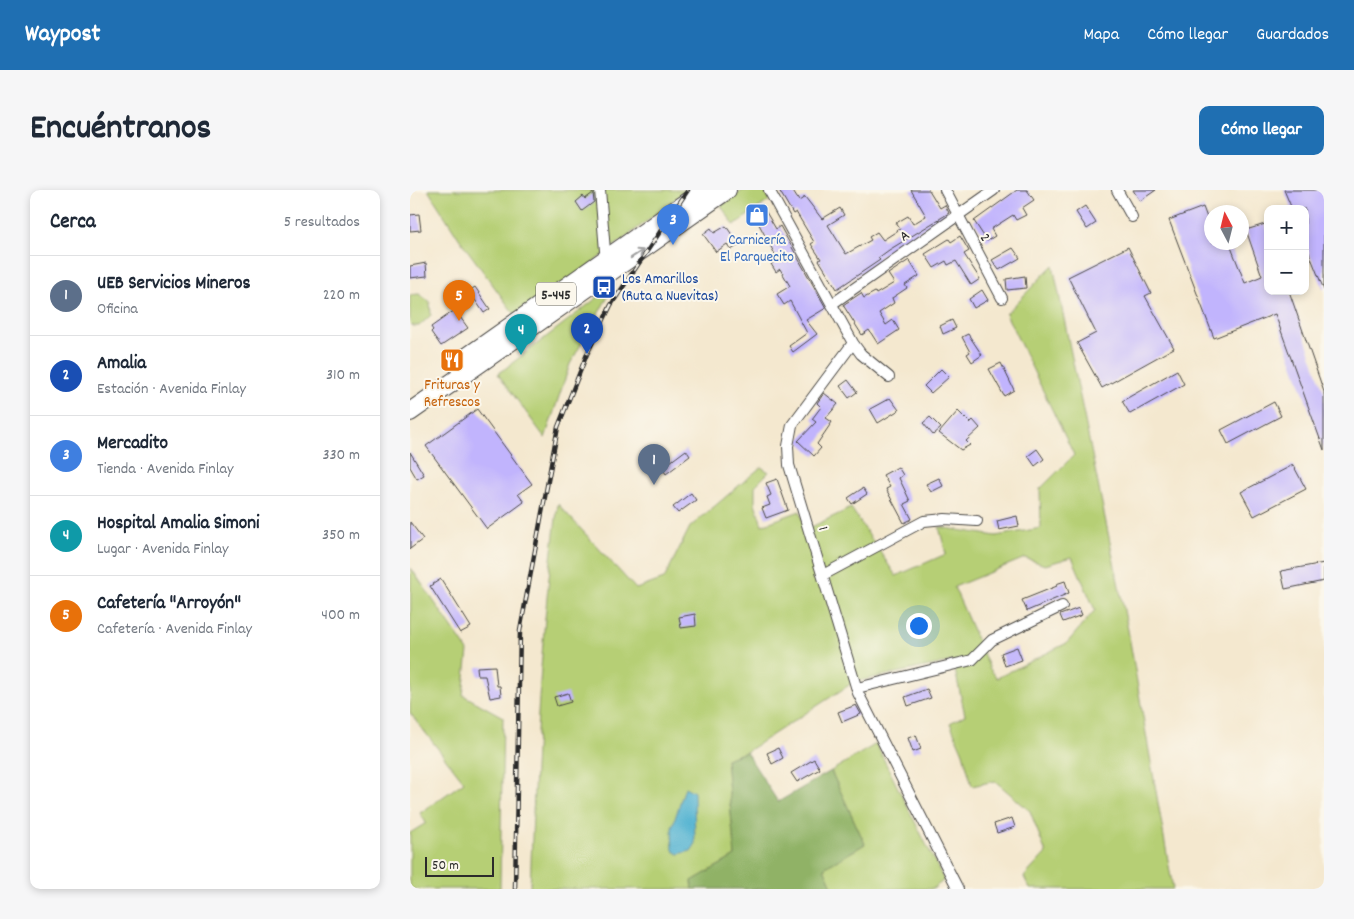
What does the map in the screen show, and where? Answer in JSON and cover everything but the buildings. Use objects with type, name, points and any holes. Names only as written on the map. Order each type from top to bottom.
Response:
[{"type":"highway","name":"5-445","points":[[410,412],[606,267],[704,190]]},
{"type":"highway","name":"5-445","points":[[410,399],[606,267],[727,190]]},
{"type":"street","points":[[600,190],[606,267]]},
{"type":"street","points":[[769,190],[853,344],[861,354],[889,377]]},
{"type":"street","name":"2","points":[[945,190],[1002,298]]},
{"type":"street","name":"A","points":[[832,304],[994,190]]},
{"type":"street","points":[[1117,190],[1132,218]]},
{"type":"street","name":"1","points":[[853,344],[792,425],[788,446],[789,465],[857,688],[958,889]]},
{"type":"street","points":[[823,575],[924,521],[945,519],[977,521]]},
{"type":"street","points":[[857,688],[972,660],[992,640],[1062,606]]},
{"type":"green space","points":[[428,190],[687,190],[521,318],[512,311],[460,240]]},
{"type":"green space","points":[[743,190],[764,190],[770,200],[734,225],[721,206]]},
{"type":"green space","points":[[1053,265],[1128,630],[1173,889],[1030,889],[1024,877],[1046,853],[1030,811],[995,781],[972,786],[963,753],[950,723],[965,715],[953,661],[854,682],[746,752],[726,759],[735,856],[692,881],[693,889],[530,889],[536,744],[547,600],[558,504],[636,589],[664,579],[690,527],[761,467],[769,472],[755,486],[755,503],[762,525],[800,511],[805,530],[851,508],[896,576],[946,554],[939,527],[996,536],[1041,528],[1040,489],[1074,455],[1006,314]],"holes":[[[1072,557],[1095,610],[1067,643],[997,678],[990,669],[954,587],[1025,558],[1045,565]]]},
{"type":"green space","points":[[615,284],[570,364],[545,438],[498,374]]},
{"type":"green space","points":[[419,294],[430,302],[431,315],[419,326],[413,326],[410,323],[410,295]]},
{"type":"green space","points":[[411,568],[468,651],[463,695],[503,717],[500,889],[410,889],[410,833],[426,823],[420,813],[464,782],[410,713]]},
{"type":"green space","points":[[876,744],[944,880],[933,889],[833,889],[824,868],[865,844],[831,771]]},
{"type":"green space","points":[[746,752],[778,802],[831,771],[865,844],[824,868],[833,889],[693,889],[692,881],[735,856],[726,759]]},
{"type":"water","points":[[685,787],[694,792],[695,845],[691,851],[678,854],[673,850],[672,828]]},
{"type":"railway","points":[[515,889],[520,631],[558,427],[587,354],[611,305],[688,190]]},
{"type":"place","name":"Carnicería El Parquecito","points":[[757,215]]},
{"type":"place","name":"Mercadito","points":[[673,245]]},
{"type":"place","name":"Los Amarillos (Ruta a Nuevitas)","points":[[604,287]]},
{"type":"place","name":"Cafetería \"Arroyón\"","points":[[459,321]]},
{"type":"place","name":"Amalia","points":[[587,354]]},
{"type":"place","name":"Hospital Amalia Simoni","points":[[521,355]]},
{"type":"place","name":"Frituras y Refrescos","points":[[452,360]]},
{"type":"place","name":"UEB Servicios Mineros","points":[[654,485]]}]
